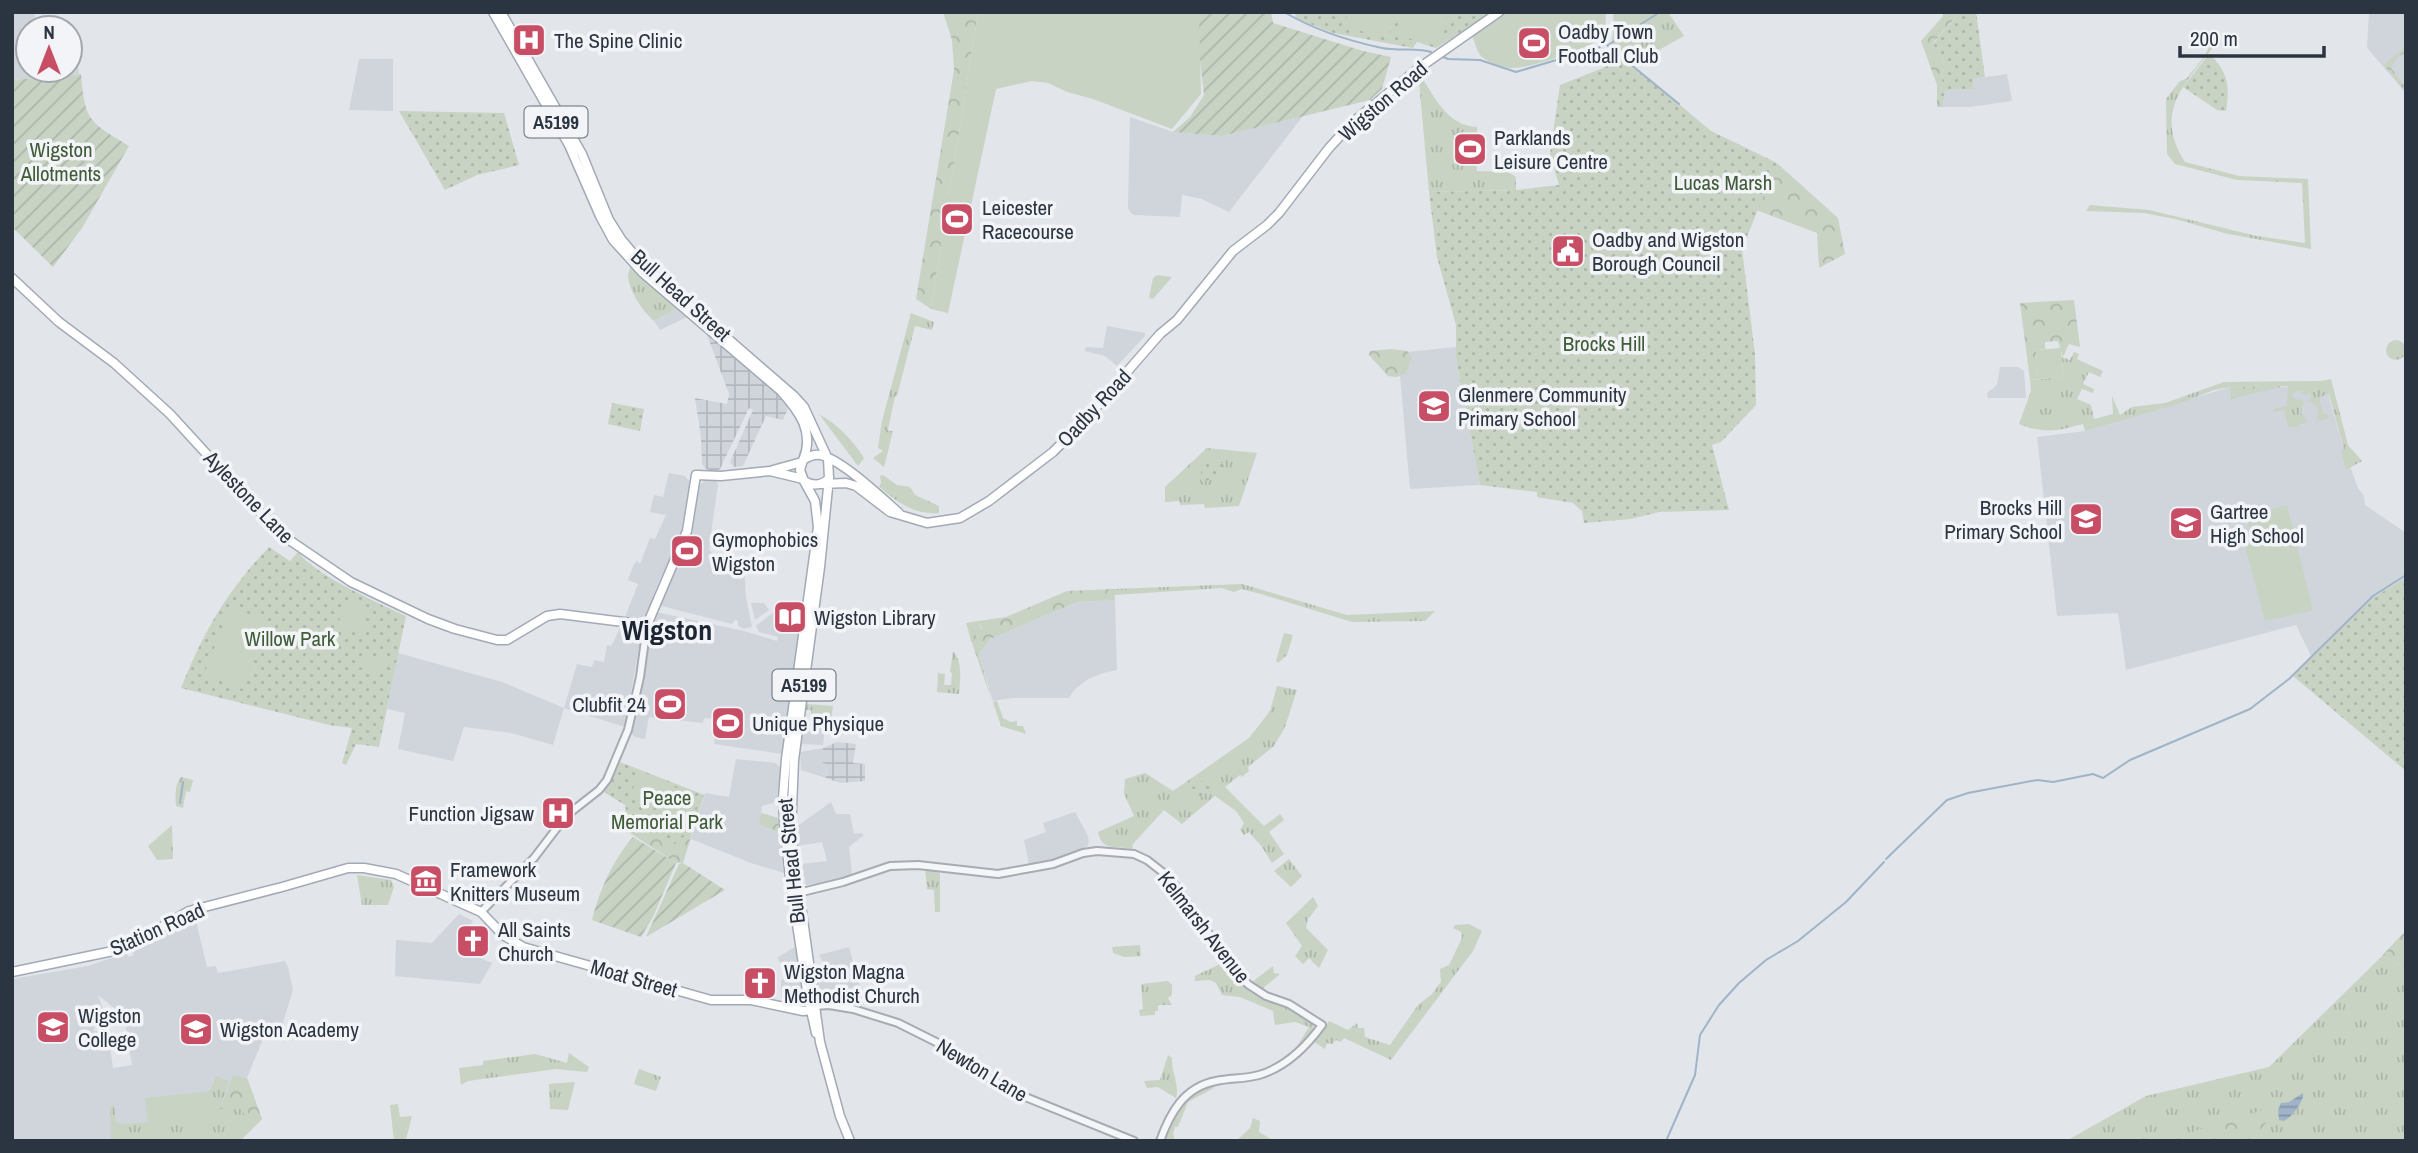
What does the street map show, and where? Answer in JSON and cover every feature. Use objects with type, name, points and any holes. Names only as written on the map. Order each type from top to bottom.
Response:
[{"type":"main road","name":"A5199","points":[[493,12],[569,145],[596,207],[612,233]]},
{"type":"main road","name":"A5199","points":[[501,12],[582,154],[612,233]]},
{"type":"main road","name":"Wigston Road","points":[[1253,237],[1279,213],[1329,148],[1353,122],[1405,79],[1499,12]]},
{"type":"main road","name":"Bull Head Street","points":[[612,233],[642,264],[794,396],[804,407],[827,458]]},
{"type":"main road","name":"Bull Head Street","points":[[612,233],[643,273],[792,403],[807,432],[808,446],[802,461]]},
{"type":"main road","name":"Oadby Road","points":[[827,482],[846,483],[862,490],[890,512],[927,523],[960,518],[1053,452],[1086,419],[1160,334],[1177,320],[1233,251],[1253,237]]},
{"type":"main road","name":"Aylestone Lane","points":[[12,278],[59,323],[114,363],[170,414],[279,533],[351,582],[428,619],[497,640],[507,640],[547,616],[560,614],[647,625]]},
{"type":"main road","points":[[647,625],[687,531],[696,475],[721,477],[771,471],[810,456],[827,458],[827,482],[811,484],[771,471]]},
{"type":"main road","name":"Oadby Road","points":[[827,458],[849,472],[901,514]]},
{"type":"main road","points":[[802,461],[804,480]]},
{"type":"main road","name":"Bull Head Street","points":[[804,480],[815,501],[818,527],[785,774],[784,821],[812,1005]]},
{"type":"main road","name":"Bull Head Street","points":[[812,1005],[808,953],[796,893],[791,797],[821,556],[827,482]]},
{"type":"main road","points":[[827,496],[838,488],[862,490]]},
{"type":"main road","name":"Station Road","points":[[12,972],[113,951],[131,945],[189,911],[340,869],[364,868],[388,872],[481,912]]},
{"type":"main road","name":"Moat Street","points":[[481,912],[490,924],[523,947],[703,998],[751,1000],[786,1005],[797,1010],[812,1005]]},
{"type":"main road","name":"A5199","points":[[812,1005],[840,1116],[850,1141]]},
{"type":"street","points":[[481,912],[534,858],[566,817],[607,780],[628,730],[640,677],[647,625]]},
{"type":"street","name":"Kelmarsh Avenue","points":[[796,893],[843,882],[890,866],[918,865],[998,874],[1052,864],[1083,853],[1105,851],[1135,854],[1147,860],[1170,878],[1237,974],[1253,989],[1289,1004],[1322,1025],[1303,1048],[1270,1071],[1239,1079],[1217,1080],[1187,1094],[1170,1116],[1160,1141]]},
{"type":"street","name":"Newton Lane","points":[[812,1005],[829,1005],[873,1014],[919,1032],[1013,1092],[1134,1141]]},
{"type":"shaded area","points":[[12,12],[35,12],[14,14],[12,80]]},
{"type":"shaded area","points":[[2369,12],[2406,12],[2406,93],[2367,48]]},
{"type":"shaded area","points":[[359,59],[393,59],[393,111],[349,110]]},
{"type":"shaded area","points":[[2007,74],[2012,101],[1970,107],[1943,107],[1945,90],[1974,89],[1973,79]]},
{"type":"shaded area","points":[[1303,116],[1229,212],[1202,199],[1182,195],[1180,217],[1134,215],[1128,208],[1130,117],[1173,132],[1222,136]]},
{"type":"shaded area","points":[[677,308],[687,317],[660,330],[654,321]]},
{"type":"shaded area","points":[[1107,326],[1145,333],[1117,366],[1105,356],[1085,351],[1086,347],[1103,348]]},
{"type":"shaded area","points":[[706,332],[751,367],[789,406],[783,420],[766,416],[743,466],[734,467],[730,462],[753,410],[749,408],[720,469],[715,472],[706,469],[702,464],[695,398],[727,404],[729,394]]},
{"type":"shaded area","name":"Glenmere Community Primary School","points":[[1456,347],[1480,485],[1410,489],[1398,353]]},
{"type":"shaded area","points":[[2000,367],[2018,367],[2024,371],[2026,398],[1988,398],[1987,393],[1997,385]]},
{"type":"shaded area","points":[[2326,386],[2344,450],[2358,488],[2364,496],[2365,505],[2406,533],[2406,577],[2373,598],[2311,656],[2296,625],[2126,670],[2118,613],[2057,616],[2037,437],[2085,431],[2230,387]]},
{"type":"shaded area","points":[[669,473],[685,476],[691,483],[682,533],[656,588],[647,615],[639,620],[625,617],[638,584],[628,580],[634,564],[637,561],[640,564],[650,538],[655,539],[666,515],[650,512],[654,495],[663,497]]},
{"type":"shaded area","points":[[707,478],[716,480],[718,484],[709,549],[714,556],[744,567],[752,627],[744,629],[738,626],[738,621],[735,620],[732,624],[658,605],[698,487]]},
{"type":"shaded area","points":[[1115,600],[1117,670],[1088,679],[1074,690],[1069,698],[1012,698],[993,701],[979,654],[990,639],[1077,602]]},
{"type":"shaded area","points":[[751,603],[764,603],[769,610],[755,620]]},
{"type":"shaded area","points":[[801,604],[782,754],[714,744],[717,719],[704,718],[703,723],[649,717],[645,739],[635,737],[628,730],[632,727],[656,612],[777,641],[778,637],[759,632],[756,626],[779,608]]},
{"type":"shaded area","points":[[621,625],[634,627],[641,635],[625,727],[564,708],[577,664],[592,667],[594,660],[604,662],[607,645],[611,646]]},
{"type":"shaded area","points":[[398,653],[502,682],[564,708],[553,745],[511,733],[464,727],[453,761],[398,749],[405,713],[387,709]]},
{"type":"shaded area","points":[[803,722],[825,725],[823,745],[801,744]]},
{"type":"shaded area","points":[[837,742],[856,744],[853,763],[865,764],[865,781],[840,783],[826,778],[827,764],[823,763],[823,748]]},
{"type":"shaded area","points":[[823,748],[823,763],[827,763],[826,778],[801,770],[800,752]]},
{"type":"shaded area","points":[[736,759],[776,763],[781,768],[777,797],[773,803],[762,806],[761,813],[778,818],[784,873],[691,839],[705,793],[729,797]]},
{"type":"shaded area","points":[[831,802],[836,814],[850,814],[854,834],[864,835],[849,847],[852,874],[833,881],[806,885],[802,864],[827,861],[822,842],[797,846],[796,827]]},
{"type":"shaded area","points":[[1075,812],[1087,834],[1087,847],[1058,858],[1029,864],[1024,840],[1046,832],[1043,823]]},
{"type":"shaded area","points":[[459,914],[473,921],[463,937],[460,950],[492,963],[480,984],[395,976],[396,940],[432,943]]},
{"type":"shaded area","name":"Wigston Academy","points":[[195,917],[207,967],[216,966],[218,973],[285,961],[288,967],[293,990],[281,1029],[267,1029],[247,1078],[262,1119],[240,1141],[12,1141],[12,979],[88,966],[126,953],[129,957],[134,955],[131,950]],"holes":[[[98,995],[124,1016],[132,1065],[113,1068],[108,1031],[94,1031],[94,1024],[116,1023],[103,1009]]]},
{"type":"shaded area","points":[[796,946],[803,994],[798,995],[796,1001],[781,998],[781,981],[785,978],[783,967],[777,958]]},
{"type":"shaded area","points":[[849,947],[862,995],[862,1007],[826,1000],[819,989],[816,974],[827,969],[819,955]]},
{"type":"green space","points":[[943,12],[978,12],[931,309],[916,299],[954,70],[952,40]]},
{"type":"green space","name":"Leicester Racecourse","points":[[978,12],[1199,12],[1201,94],[1172,129],[1048,83],[1032,81],[996,89],[948,313],[931,309]]},
{"type":"green space","points":[[1199,12],[1271,12],[1273,23],[1391,57],[1382,89],[1370,100],[1222,136],[1173,132],[1190,117],[1204,95],[1199,51]]},
{"type":"green space","points":[[1296,12],[1492,12],[1436,48],[1417,42],[1413,48],[1333,33],[1295,18]]},
{"type":"green space","points":[[1348,12],[1395,12],[1389,38],[1344,27]]},
{"type":"green space","points":[[1402,12],[1448,12],[1440,46],[1396,35]]},
{"type":"green space","name":"Oadby Town Football Club","points":[[1508,12],[1606,12],[1605,37],[1545,61],[1521,67],[1504,67],[1481,56],[1472,36]]},
{"type":"green space","points":[[1613,12],[1668,12],[1684,36],[1632,65],[1611,47]]},
{"type":"green space","points":[[1943,12],[1960,12],[1933,43],[1944,61],[1940,107],[1937,107],[1937,85],[1921,41],[1943,16]]},
{"type":"green space","points":[[1960,12],[1976,12],[1985,77],[1973,79],[1974,89],[1945,90],[1943,107],[1940,107],[1944,61],[1933,44]]},
{"type":"green space","points":[[2216,35],[2220,38],[2178,95],[2172,126],[2175,143],[2185,162],[2239,176],[2308,179],[2311,249],[2228,234],[2144,213],[2086,211],[2090,205],[2149,210],[2257,236],[2305,243],[2302,183],[2237,180],[2175,164],[2167,154],[2166,99],[2203,58]]},
{"type":"green space","points":[[2406,46],[2406,52],[2396,59],[2391,68],[2406,88],[2406,93],[2384,65]]},
{"type":"green space","points":[[2209,54],[2224,73],[2228,94],[2226,111],[2217,110],[2183,87]]},
{"type":"green space","name":"Brocks Hill","points":[[1620,55],[1711,131],[1777,163],[1742,249],[1755,354],[1756,405],[1721,442],[1712,445],[1729,510],[1659,512],[1631,519],[1584,523],[1582,511],[1573,503],[1537,497],[1537,492],[1480,485],[1456,358],[1456,325],[1437,257],[1429,192],[1516,190],[1559,185],[1550,154],[1560,85],[1603,68]]},
{"type":"green space","points":[[1418,71],[1435,99],[1449,115],[1466,125],[1477,127],[1477,135],[1454,135],[1454,163],[1476,163],[1477,171],[1508,172],[1516,177],[1516,190],[1429,192]]},
{"type":"green space","name":"Wigston Allotments","points":[[12,80],[14,84],[82,84],[87,111],[92,119],[129,146],[82,228],[53,267],[12,227]]},
{"type":"green space","points":[[399,111],[504,113],[519,165],[477,175],[445,190]]},
{"type":"green space","points":[[1777,163],[1838,218],[1845,254],[1819,268],[1817,233],[1756,210]]},
{"type":"green space","points":[[630,266],[677,308],[654,321],[641,307],[631,288],[628,276]]},
{"type":"green space","points":[[1157,275],[1172,277],[1153,299],[1149,298],[1153,278]]},
{"type":"green space","points":[[2074,300],[2080,347],[2069,344],[2063,357],[2058,341],[2045,342],[2045,349],[2036,350],[2038,379],[2030,380],[2020,303]]},
{"type":"green space","points":[[911,313],[934,322],[932,330],[915,326],[895,396],[888,429],[893,431],[884,467],[873,458],[883,451],[878,448],[882,421]]},
{"type":"green space","points":[[2396,340],[2403,343],[2406,350],[2403,357],[2396,360],[2389,357],[2386,350],[2389,343]]},
{"type":"green space","points":[[2061,348],[2063,377],[2038,379],[2036,350]]},
{"type":"green space","points":[[1370,351],[1407,351],[1412,357],[1406,373],[1397,377],[1388,376],[1369,355]]},
{"type":"green space","points":[[2074,352],[2079,354],[2077,359],[2103,371],[2100,377],[2089,372],[2083,384],[2094,389],[2093,393],[2082,389],[2077,399],[2091,405],[2094,419],[2113,414],[2112,396],[2120,415],[2132,407],[2165,403],[2224,382],[2331,379],[2348,445],[2362,461],[2346,470],[2341,451],[2344,449],[2329,394],[2319,397],[2323,414],[2328,414],[2329,418],[2316,421],[2319,409],[2312,402],[2308,403],[2310,394],[2294,392],[2292,396],[2296,400],[2302,399],[2304,403],[2301,413],[2309,422],[2299,424],[2300,427],[2288,427],[2284,410],[2274,412],[2273,409],[2287,405],[2288,386],[2230,387],[2214,390],[2178,404],[2085,431],[2083,424],[2051,430],[2019,424],[2031,391],[2030,380],[2063,377],[2062,357],[2070,360]]},
{"type":"green space","points":[[2230,387],[2280,387],[2231,399]]},
{"type":"green space","points":[[612,403],[644,409],[640,431],[608,424]]},
{"type":"green space","points":[[819,414],[855,445],[864,458],[858,466]]},
{"type":"green space","points":[[1207,448],[1257,453],[1239,506],[1205,508],[1204,504],[1180,505],[1179,501],[1165,502],[1165,487]]},
{"type":"green space","points":[[1207,461],[1223,463],[1219,479],[1201,481],[1201,468]]},
{"type":"green space","points":[[883,475],[897,485],[910,487],[915,495],[939,506],[939,513],[921,512],[899,502],[879,487],[880,476]]},
{"type":"green space","points":[[2287,505],[2313,610],[2265,621],[2244,543],[2252,540],[2246,517]]},
{"type":"green space","name":"Willow Park","points":[[269,547],[290,561],[298,552],[332,579],[406,616],[379,747],[356,744],[346,765],[342,763],[352,728],[329,725],[181,688],[198,648],[228,596]]},
{"type":"green space","points":[[2406,577],[2406,771],[2293,676],[2373,598]]},
{"type":"green space","points":[[1242,584],[1347,615],[1435,611],[1425,621],[1352,622],[1241,589],[1234,592],[1222,588],[1114,595],[1114,589]]},
{"type":"green space","points":[[1114,589],[1115,600],[1077,602],[990,639],[979,654],[992,701],[972,643],[982,629],[978,621],[1006,617],[1067,591]]},
{"type":"green space","points":[[344,601],[368,607],[362,632],[338,626]]},
{"type":"green space","points":[[230,607],[268,621],[242,689],[204,674]]},
{"type":"green space","points":[[978,621],[983,633],[972,643],[966,623]]},
{"type":"green space","points":[[1284,633],[1293,635],[1287,655],[1278,663],[1276,661]]},
{"type":"green space","points":[[953,651],[960,665],[959,694],[937,692],[938,673],[945,674],[944,685],[951,685]]},
{"type":"green space","points":[[362,655],[385,660],[382,672],[359,667]]},
{"type":"green space","points":[[1277,686],[1297,690],[1285,727],[1274,746],[1248,767],[1249,771],[1225,787],[1264,826],[1280,814],[1284,820],[1269,832],[1284,854],[1272,863],[1249,832],[1244,835],[1240,830],[1244,823],[1236,811],[1215,796],[1182,824],[1164,810],[1133,844],[1132,849],[1103,843],[1098,832],[1134,816],[1124,794],[1125,779],[1145,773],[1173,791],[1249,738],[1270,711]]},
{"type":"green space","points":[[997,701],[1003,718],[1011,722],[1017,721],[1017,726],[1023,726],[1026,734],[1001,726],[993,702]]},
{"type":"green space","points":[[806,704],[833,706],[831,721],[825,720],[825,716],[811,714],[811,710],[805,710]]},
{"type":"green space","name":"Peace Memorial Park","points":[[620,762],[702,794],[687,839],[682,837],[673,846],[640,824],[626,812],[625,805],[602,791]]},
{"type":"green space","points":[[642,771],[667,784],[655,809],[629,796]]},
{"type":"green space","points":[[181,777],[193,780],[190,792],[186,791],[183,808],[176,806],[177,786]]},
{"type":"green space","points":[[1205,779],[1212,790],[1197,799],[1191,788]]},
{"type":"green space","points":[[670,785],[694,796],[682,820],[658,808]]},
{"type":"green space","points":[[704,795],[683,863],[676,863],[624,829],[627,822],[622,818],[626,810],[646,823],[694,804]]},
{"type":"green space","points":[[761,813],[778,818],[780,833],[759,824]]},
{"type":"green space","points":[[172,825],[173,859],[157,860],[148,846]]},
{"type":"green space","points":[[633,837],[676,863],[653,917],[641,937],[592,920],[608,876]]},
{"type":"green space","points":[[1289,859],[1302,876],[1291,887],[1274,871]]},
{"type":"green space","points":[[683,863],[725,890],[646,937],[679,864]]},
{"type":"green space","points":[[925,869],[940,873],[940,912],[935,912],[934,890],[927,889]]},
{"type":"green space","points":[[357,875],[391,880],[394,887],[388,905],[362,905]]},
{"type":"green space","points":[[1313,897],[1318,906],[1308,919],[1306,928],[1328,950],[1319,968],[1309,958],[1303,964],[1295,956],[1302,946],[1286,923]]},
{"type":"green space","points":[[1469,924],[1482,931],[1473,951],[1391,1060],[1344,1038],[1341,1042],[1336,1040],[1332,1044],[1327,1043],[1325,1049],[1314,1042],[1329,1021],[1348,1030],[1357,1023],[1358,1028],[1364,1028],[1365,1037],[1390,1045],[1418,1005],[1432,994],[1441,982],[1440,969],[1449,965],[1462,938],[1461,932],[1453,928],[1455,925]]},
{"type":"green space","points":[[2406,930],[2406,968],[2382,956]]},
{"type":"green space","points":[[1140,945],[1141,956],[1124,957],[1113,953],[1112,947]]},
{"type":"green space","points":[[2382,956],[2406,968],[2406,1141],[2066,1141],[2146,1096],[2269,1067]]},
{"type":"green space","points":[[1224,964],[1252,993],[1295,1012],[1313,1024],[1313,1032],[1294,1051],[1309,1027],[1295,1022],[1275,1025],[1273,1011],[1240,997],[1222,995],[1216,983],[1210,980],[1195,981],[1195,976]]},
{"type":"green space","points":[[1273,966],[1274,973],[1280,974],[1262,989],[1252,982]]},
{"type":"green space","points":[[1168,981],[1172,985],[1172,995],[1168,998],[1172,1005],[1158,1005],[1155,1015],[1140,1016],[1139,1010],[1143,1009],[1141,984]]},
{"type":"green space","points":[[569,1053],[589,1067],[587,1072],[556,1069],[468,1081],[461,1085],[459,1068],[483,1065],[483,1061],[535,1054],[567,1063]]},
{"type":"green space","points":[[1168,1055],[1172,1058],[1176,1098],[1158,1087],[1147,1088],[1144,1081],[1160,1080]]},
{"type":"green space","points":[[639,1069],[661,1077],[656,1091],[634,1084]]},
{"type":"green space","points":[[233,1075],[247,1078],[262,1119],[252,1129],[242,1109],[220,1109]]},
{"type":"green space","points":[[216,1076],[229,1081],[220,1108],[242,1109],[252,1129],[240,1141],[111,1141],[110,1106],[114,1105],[116,1122],[120,1124],[212,1118],[210,1091]]},
{"type":"green space","points":[[575,1082],[568,1110],[550,1109],[549,1084]]},
{"type":"green space","points":[[1211,1085],[1214,1088],[1188,1102],[1178,1127],[1175,1127],[1175,1141],[1165,1141],[1181,1107],[1193,1094]]},
{"type":"green space","points":[[210,1091],[213,1118],[148,1124],[145,1098]]},
{"type":"green space","points":[[398,1104],[400,1117],[412,1116],[406,1140],[394,1141],[390,1105]]},
{"type":"green space","points":[[2272,1106],[2274,1113],[2247,1141],[2127,1141],[2131,1136],[2175,1128],[2190,1133],[2212,1123]]},
{"type":"green space","points":[[1253,1118],[1260,1121],[1259,1132],[1274,1141],[1236,1141],[1250,1128]]},
{"type":"water","points":[[2303,1093],[2294,1113],[2284,1121],[2279,1120],[2278,1110],[2281,1103],[2289,1102]]},
{"type":"waterway","points":[[1284,12],[1319,29],[1357,42],[1388,49],[1431,52]]},
{"type":"waterway","points":[[1608,45],[1660,12]]},
{"type":"waterway","points":[[1607,45],[1679,104]]},
{"type":"waterway","points":[[1441,56],[1448,59],[1480,60],[1516,72],[1600,47]]},
{"type":"waterway","points":[[1886,859],[1947,800],[1968,793],[2037,780],[2053,782],[2093,774],[2103,778],[2130,760],[2250,709],[2289,679],[2373,596],[2406,575]]},
{"type":"waterway","points":[[180,803],[183,782]]},
{"type":"waterway","points":[[1666,1141],[1695,1075],[1700,1035],[1719,1005],[1766,960],[1798,941],[1846,902],[1884,862]]},
{"type":"place","name":"The Spine Clinic","points":[[529,40]]},
{"type":"place","name":"Oadby Town Football Club","points":[[1534,43]]},
{"type":"place","name":"Parklands Leisure Centre","points":[[1470,149]]},
{"type":"place","name":"Leicester Racecourse","points":[[957,219]]},
{"type":"place","name":"Oadby and Wigston Borough Council","points":[[1568,251]]},
{"type":"place","name":"Glenmere Community Primary School","points":[[1434,406]]},
{"type":"place","name":"Brocks Hill Primary School","points":[[2086,519]]},
{"type":"place","name":"Gartree High School","points":[[2186,523]]},
{"type":"place","name":"Gymophobics Wigston","points":[[687,551]]},
{"type":"place","name":"Wigston Library","points":[[790,617]]},
{"type":"place","name":"Clubfit 24","points":[[670,704]]},
{"type":"place","name":"Unique Physique","points":[[728,723]]},
{"type":"place","name":"Function Jigsaw","points":[[558,813]]},
{"type":"place","name":"Framework Knitters Museum","points":[[426,881]]},
{"type":"place","name":"All Saints Church","points":[[473,941]]},
{"type":"place","name":"Wigston Magna Methodist Church","points":[[760,983]]},
{"type":"place","name":"Wigston College","points":[[53,1027]]},
{"type":"place","name":"Wigston Academy","points":[[196,1029]]},
{"type":"district","name":"Wigston","points":[[667,630]]},
{"type":"park label","name":"Lucas Marsh","points":[[1723,182]]}]
